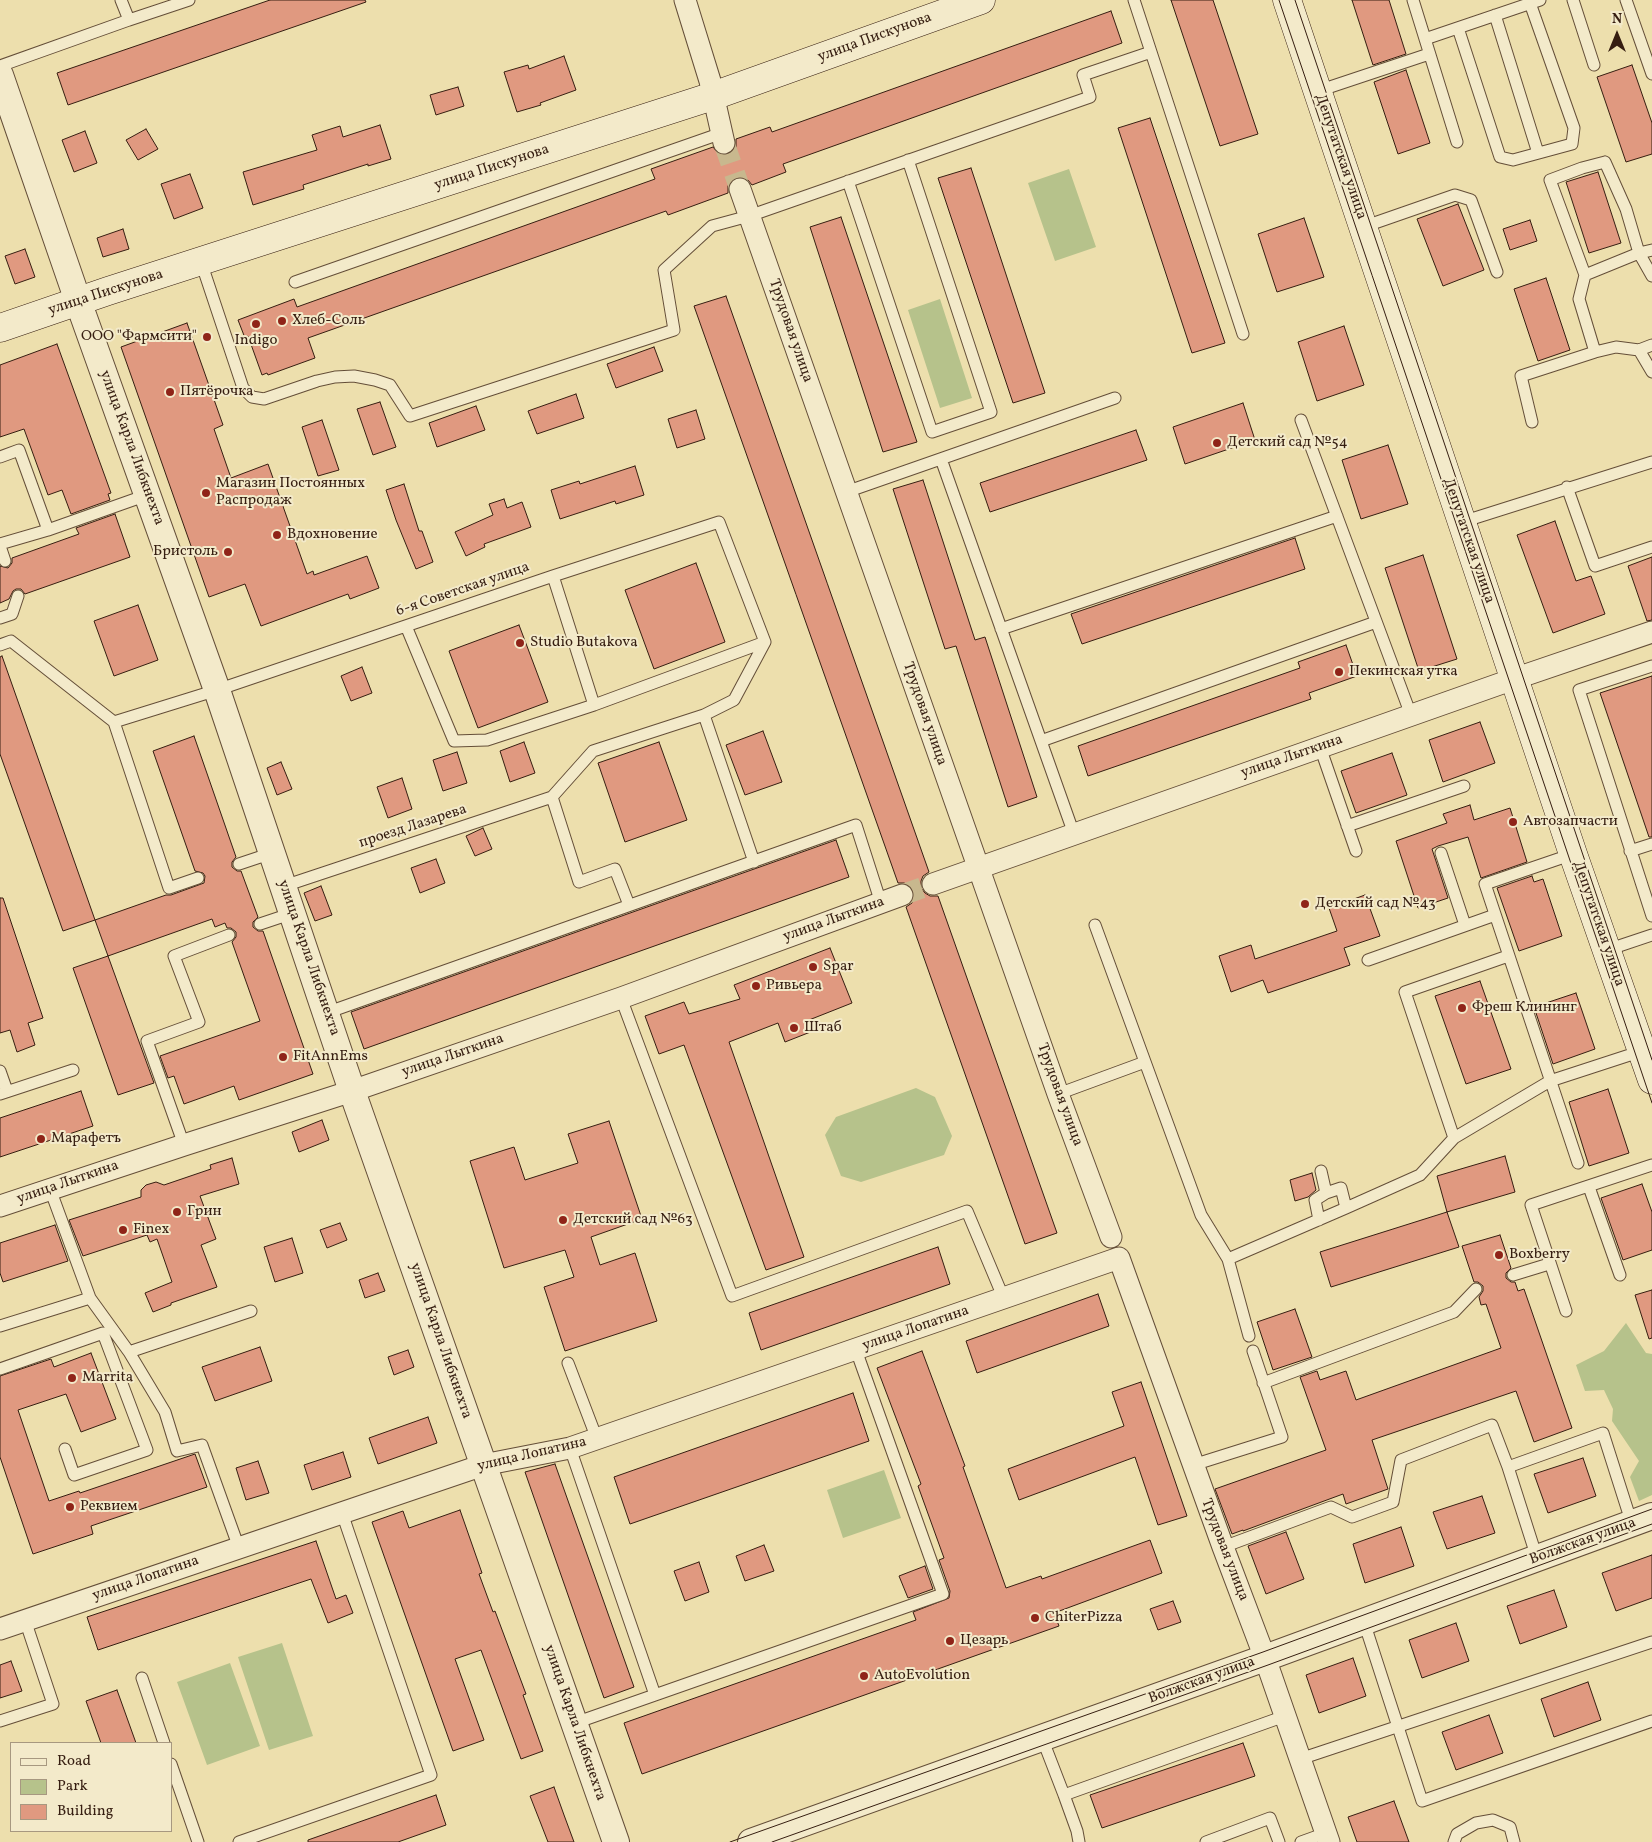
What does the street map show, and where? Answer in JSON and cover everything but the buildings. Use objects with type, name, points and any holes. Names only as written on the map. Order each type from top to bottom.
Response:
[{"type":"main road","name":"улица Пискунова","points":[[0,328],[713,96],[981,0]]},
{"type":"main road","name":"Депутатская улица","points":[[1287,0],[1573,854],[1652,1080]]},
{"type":"street","points":[[685,0],[713,96],[723,138]]},
{"type":"street","name":"улица Карла Либкнехта","points":[[1,79],[78,302],[217,690],[352,1091],[616,1842]]},
{"type":"street","name":"Трудовая улица","points":[[740,189],[1058,1094],[1111,1237]]},
{"type":"street","name":"улица Лыткина","points":[[934,884],[1652,632]]},
{"type":"street","name":"улица Лыткина","points":[[0,1206],[352,1091],[621,998],[902,895]]},
{"type":"street","name":"Трудовая улица","points":[[1119,1258],[1223,1547],[1266,1658],[1327,1838]]},
{"type":"street","name":"улица Лопатина","points":[[0,1629],[483,1465],[570,1448],[1119,1258]]},
{"type":"street","name":"Волжская улица","points":[[751,1842],[1266,1658],[1537,1558],[1646,1521]]},
{"type":"lane","points":[[121,0],[129,20]]},
{"type":"lane","points":[[1,79],[129,20],[189,0]]},
{"type":"lane","points":[[1134,0],[1243,334]]},
{"type":"lane","points":[[1413,0],[1457,142]]},
{"type":"lane","points":[[1573,0],[1594,65]]},
{"type":"lane","points":[[1626,0],[1652,74]]},
{"type":"lane","points":[[1425,40],[1458,28],[1495,15],[1535,2],[1574,128],[1572,144],[1513,160],[1500,157],[1458,28]]},
{"type":"lane","points":[[1495,15],[1538,153]]},
{"type":"lane","points":[[201,262],[243,388],[252,397],[264,399],[317,381],[335,377],[354,376],[390,385],[410,416],[674,330],[664,270],[712,226],[749,216],[1090,97],[1083,75],[1151,52]]},
{"type":"lane","points":[[1318,91],[1429,54]]},
{"type":"lane","points":[[295,282],[723,138]]},
{"type":"lane","points":[[848,181],[932,432],[992,412],[908,160]]},
{"type":"lane","points":[[1595,352],[1579,299],[1585,275],[1550,180],[1604,162],[1626,209],[1639,253],[1652,276]]},
{"type":"lane","points":[[1363,227],[1455,195],[1471,200],[1497,272]]},
{"type":"lane","points":[[1585,275],[1639,253],[1652,250]]},
{"type":"lane","points":[[1532,422],[1521,376],[1616,347],[1640,350],[1652,345]]},
{"type":"lane","points":[[1640,350],[1652,372]]},
{"type":"lane","points":[[846,492],[1114,398]]},
{"type":"lane","points":[[1301,420],[1411,715]]},
{"type":"lane","points":[[0,457],[19,450],[48,530]]},
{"type":"lane","points":[[941,458],[1074,834]]},
{"type":"lane","points":[[1462,522],[1567,487],[1652,462]]},
{"type":"lane","points":[[1567,487],[1595,566],[1652,547]]},
{"type":"lane","points":[[5,561],[0,545],[147,495]]},
{"type":"lane","points":[[1002,629],[1337,516]]},
{"type":"lane","name":"6-я Советская улица","points":[[114,722],[217,690],[552,576],[719,522],[765,642]]},
{"type":"lane","points":[[552,576],[594,705]]},
{"type":"lane","points":[[0,618],[12,614],[18,596]]},
{"type":"lane","points":[[1041,741],[1376,622]]},
{"type":"lane","points":[[406,626],[454,741],[488,740],[594,705],[765,642]]},
{"type":"lane","points":[[0,646],[12,641],[114,722],[169,888],[198,878]]},
{"type":"lane","points":[[629,906],[615,869],[579,882],[552,796],[593,752],[704,714],[734,700],[765,642]]},
{"type":"lane","points":[[1652,666],[1579,690],[1652,916]]},
{"type":"lane","points":[[704,714],[754,862]]},
{"type":"lane","points":[[1320,747],[1356,851]]},
{"type":"lane","points":[[1348,826],[1464,786]]},
{"type":"lane","name":"проезд Лазарева","points":[[284,886],[552,796]]},
{"type":"lane","points":[[326,1013],[856,825],[881,903]]},
{"type":"lane","points":[[1630,851],[1652,844]]},
{"type":"lane","points":[[239,864],[272,853]]},
{"type":"lane","points":[[1441,853],[1465,925]]},
{"type":"lane","points":[[1573,854],[1484,884],[1578,1163]]},
{"type":"lane","points":[[260,924],[292,913]]},
{"type":"lane","points":[[1368,960],[1495,914]]},
{"type":"lane","points":[[1095,924],[1201,1215],[1228,1259],[1249,1336]]},
{"type":"lane","points":[[184,1145],[147,1041],[199,1022],[174,956],[229,935]]},
{"type":"lane","points":[[1607,950],[1652,936]]},
{"type":"lane","points":[[1454,1138],[1405,992],[1508,956]]},
{"type":"lane","points":[[621,998],[732,1296],[967,1211],[1004,1298]]},
{"type":"lane","points":[[1228,1259],[1420,1175],[1454,1138],[1550,1081],[1642,1051]]},
{"type":"lane","points":[[1058,1094],[1145,1062]]},
{"type":"lane","points":[[0,1071],[4,1092],[73,1070]]},
{"type":"lane","points":[[1566,1311],[1531,1205],[1652,1165]]},
{"type":"lane","points":[[1321,1172],[1326,1193]]},
{"type":"lane","points":[[1589,1186],[1620,1275]]},
{"type":"lane","points":[[1319,1220],[1315,1200],[1326,1193],[1341,1188],[1346,1208]]},
{"type":"lane","points":[[50,1189],[90,1298],[129,1352],[165,1412],[177,1451],[202,1445],[239,1548]]},
{"type":"lane","points":[[1513,1275],[1549,1264]]},
{"type":"lane","points":[[1263,1383],[1454,1312],[1476,1289]]},
{"type":"lane","points":[[0,1326],[90,1298]]},
{"type":"lane","points":[[129,1352],[251,1311]]},
{"type":"lane","points":[[0,1369],[103,1333],[147,1450],[74,1475],[65,1449]]},
{"type":"lane","points":[[575,1723],[944,1594],[856,1350]]},
{"type":"lane","points":[[1193,1465],[1282,1437],[1253,1351]]},
{"type":"lane","points":[[568,1363],[597,1439]]},
{"type":"lane","points":[[1223,1547],[1331,1507],[1352,1517],[1393,1502],[1401,1460],[1492,1425],[1508,1467],[1537,1558]]},
{"type":"lane","points":[[1508,1467],[1603,1434],[1646,1521]]},
{"type":"lane","points":[[570,1448],[656,1695]]},
{"type":"lane","points":[[239,1842],[431,1775],[342,1513]]},
{"type":"lane","points":[[0,1721],[53,1704],[25,1620]]},
{"type":"lane","points":[[1364,1622],[1422,1801],[1652,1721]]},
{"type":"lane","points":[[1300,1759],[1652,1642]]},
{"type":"lane","points":[[142,1678],[164,1742]]},
{"type":"lane","points":[[1064,1795],[1285,1716]]},
{"type":"lane","points":[[1042,1738],[1077,1831],[1079,1842]]},
{"type":"lane","points":[[172,1767],[198,1842]]},
{"type":"lane","points":[[1206,1842],[1270,1818],[1279,1842]]},
{"type":"lane","points":[[1454,1842],[1457,1834],[1476,1823],[1493,1820],[1510,1827],[1514,1842]]},
{"type":"lane","points":[[1301,1842],[1327,1838]]},
{"type":"green space","points":[[1069,169],[1096,247],[1055,261],[1028,183]]},
{"type":"green space","points":[[940,299],[972,398],[940,408],[908,310]]},
{"type":"green space","points":[[916,1088],[935,1097],[952,1136],[944,1155],[861,1182],[841,1176],[825,1135],[836,1117]]},
{"type":"green space","points":[[1626,1323],[1646,1353],[1652,1354],[1652,1495],[1639,1501],[1630,1477],[1639,1461],[1612,1421],[1613,1409],[1604,1390],[1585,1391],[1576,1365],[1604,1351]]},
{"type":"green space","points":[[884,1470],[901,1518],[843,1538],[827,1490]]},
{"type":"green space","points":[[282,1643],[313,1736],[269,1750],[238,1657]]},
{"type":"green space","points":[[230,1663],[260,1746],[207,1765],[177,1682]]},
{"type":"tunnel","points":[[724,143],[740,189]]},
{"type":"tunnel","points":[[902,895],[933,884]]},
{"type":"tram line","points":[[1279,0],[1652,1103]]},
{"type":"tram line","points":[[1295,0],[1652,1060]]},
{"type":"tram line","points":[[730,1842],[1263,1652],[1652,1509]]},
{"type":"tram line","points":[[772,1842],[1268,1665],[1652,1524]]},
{"type":"place","name":"Хлеб-Соль","points":[[282,321]]},
{"type":"place","name":"Indigo","points":[[256,324]]},
{"type":"place","name":"ООО \"Фармсити\"","points":[[207,337]]},
{"type":"place","name":"Пятёрочка","points":[[170,392]]},
{"type":"place","name":"Детский сад №54","points":[[1217,443]]},
{"type":"place","name":"Магазин Постоянных Распродаж","points":[[206,493]]},
{"type":"place","name":"Вдохновение","points":[[277,535]]},
{"type":"place","name":"Бристоль","points":[[228,552]]},
{"type":"place","name":"Studio Butakova","points":[[520,643]]},
{"type":"place","name":"Пекинская утка","points":[[1339,672]]},
{"type":"place","name":"Автозапчасти","points":[[1513,822]]},
{"type":"place","name":"Детский сад №43","points":[[1305,904]]},
{"type":"place","name":"Spar","points":[[813,967]]},
{"type":"place","name":"Ривьера","points":[[756,986]]},
{"type":"place","name":"Фрeш Клининг","points":[[1462,1008]]},
{"type":"place","name":"Штаб","points":[[794,1028]]},
{"type":"place","name":"FitAnnEms","points":[[283,1057]]},
{"type":"place","name":"Марафетъ","points":[[41,1139]]},
{"type":"place","name":"Грин","points":[[177,1212]]},
{"type":"place","name":"Детский сад №63","points":[[563,1220]]},
{"type":"place","name":"Finex","points":[[123,1230]]},
{"type":"place","name":"Boxberry","points":[[1499,1255]]},
{"type":"place","name":"Marrita","points":[[72,1378]]},
{"type":"place","name":"Реквием","points":[[70,1507]]},
{"type":"place","name":"ChiterPizza","points":[[1035,1618]]},
{"type":"place","name":"Цезарь","points":[[950,1641]]},
{"type":"place","name":"AutoEvolution","points":[[864,1676]]}]
